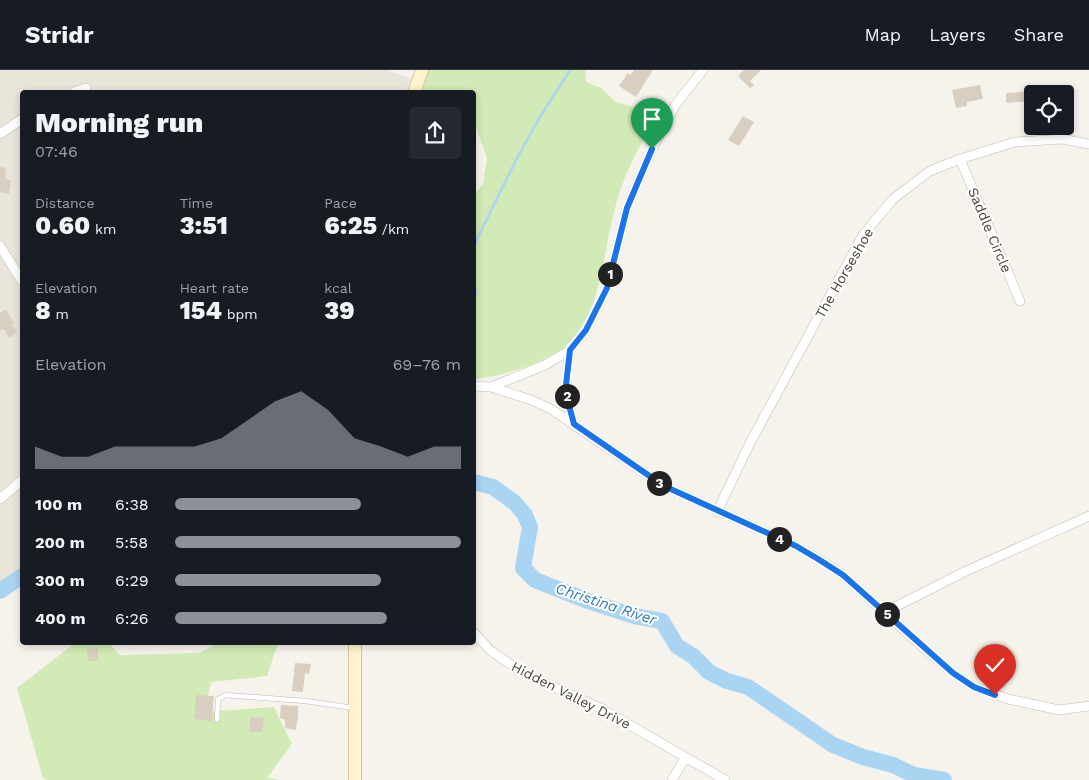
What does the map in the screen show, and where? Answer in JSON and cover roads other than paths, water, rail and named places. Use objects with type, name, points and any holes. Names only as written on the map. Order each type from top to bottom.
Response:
[{"type":"street","points":[[415,90],[422,70]]},
{"type":"street","points":[[492,386],[544,365],[570,350],[586,330],[607,288],[627,208],[652,149],[676,104],[703,70]]},
{"type":"street","points":[[80,90],[86,88]]},
{"type":"street","points":[[0,134],[20,119]]},
{"type":"street","name":"The Horseshoe","points":[[718,512],[750,443],[862,235],[893,199],[930,171],[960,159],[1015,142],[1062,139],[1089,144]]},
{"type":"street","name":"Saddle Circle","points":[[960,159],[1020,301]]},
{"type":"street","points":[[0,246],[20,278]]},
{"type":"street","points":[[570,350],[566,385],[567,398],[574,424]]},
{"type":"street","points":[[476,386],[492,386],[531,400],[551,410],[664,486],[796,546],[818,559],[843,575],[946,668],[974,687],[1008,699],[1058,710],[1089,706]]},
{"type":"street","points":[[0,499],[20,482]]},
{"type":"street","points":[[885,612],[964,572],[1089,516]]},
{"type":"street","name":"Hidden Valley Drive","points":[[476,635],[491,651],[513,666],[532,677],[602,708],[725,780]]},
{"type":"street","points":[[355,645],[355,780]]},
{"type":"street","points":[[672,780],[685,758]]},
{"type":"lane","points":[[217,720],[218,699],[226,694],[305,701],[355,708]]},
{"type":"waterway","points":[[476,241],[517,158],[570,70]]},
{"type":"waterway","name":"Christina River","points":[[476,483],[493,487],[515,503],[525,515],[530,527],[523,568],[535,580],[588,601],[634,616],[662,621],[677,646],[693,656],[709,672],[727,681],[748,687],[833,745],[863,757],[893,765],[914,775],[944,780]]},
{"type":"waterway","name":"Christina River","points":[[0,591],[20,577]]}]
